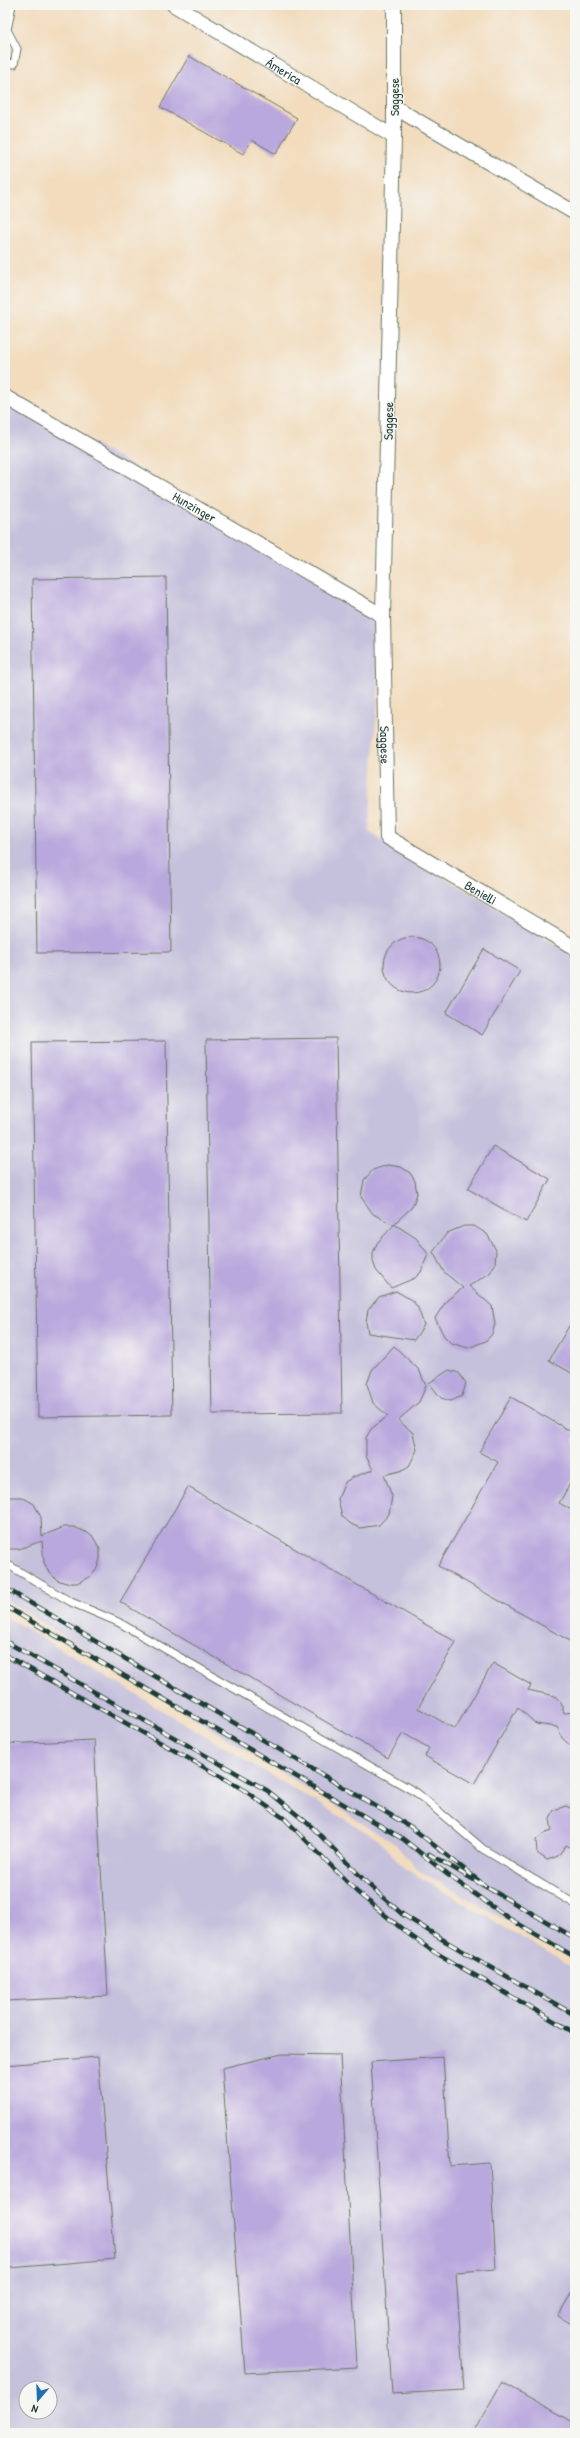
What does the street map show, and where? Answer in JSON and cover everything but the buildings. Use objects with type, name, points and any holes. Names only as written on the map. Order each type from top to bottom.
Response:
[{"type":"street","name":"Ámerica","points":[[174,5],[394,137]]},
{"type":"street","name":"Saggese","points":[[387,837],[383,616],[394,137],[394,5]]},
{"type":"street","points":[[394,107],[575,213]]},
{"type":"street","name":"Hunzinger","points":[[5,397],[383,616]]},
{"type":"street","name":"Benielli","points":[[387,837],[575,948]]},
{"type":"lane","points":[[5,63],[14,64],[17,49],[7,30],[12,5]]},
{"type":"lane","points":[[5,1563],[71,1602],[118,1622],[417,1792],[483,1849],[575,1904]]},
{"type":"shaded area","points":[[5,390],[383,616],[369,832],[575,956],[575,1960],[418,1870],[395,1844],[5,1599]]},
{"type":"shaded area","points":[[5,1616],[376,1838],[406,1869],[575,1969],[575,2433],[5,2433]]},
{"type":"railway","points":[[5,1588],[411,1827],[488,1888],[429,1854]]},
{"type":"railway","points":[[5,1606],[403,1839],[448,1875],[510,1919],[575,1957]]},
{"type":"railway","points":[[5,1641],[268,1791],[312,1827],[368,1884],[402,1914],[445,1941],[575,2015]]},
{"type":"railway","points":[[5,1655],[241,1788],[285,1819],[357,1892],[407,1933],[431,1950],[575,2033]]},
{"type":"railway","points":[[488,1888],[575,1938]]}]
